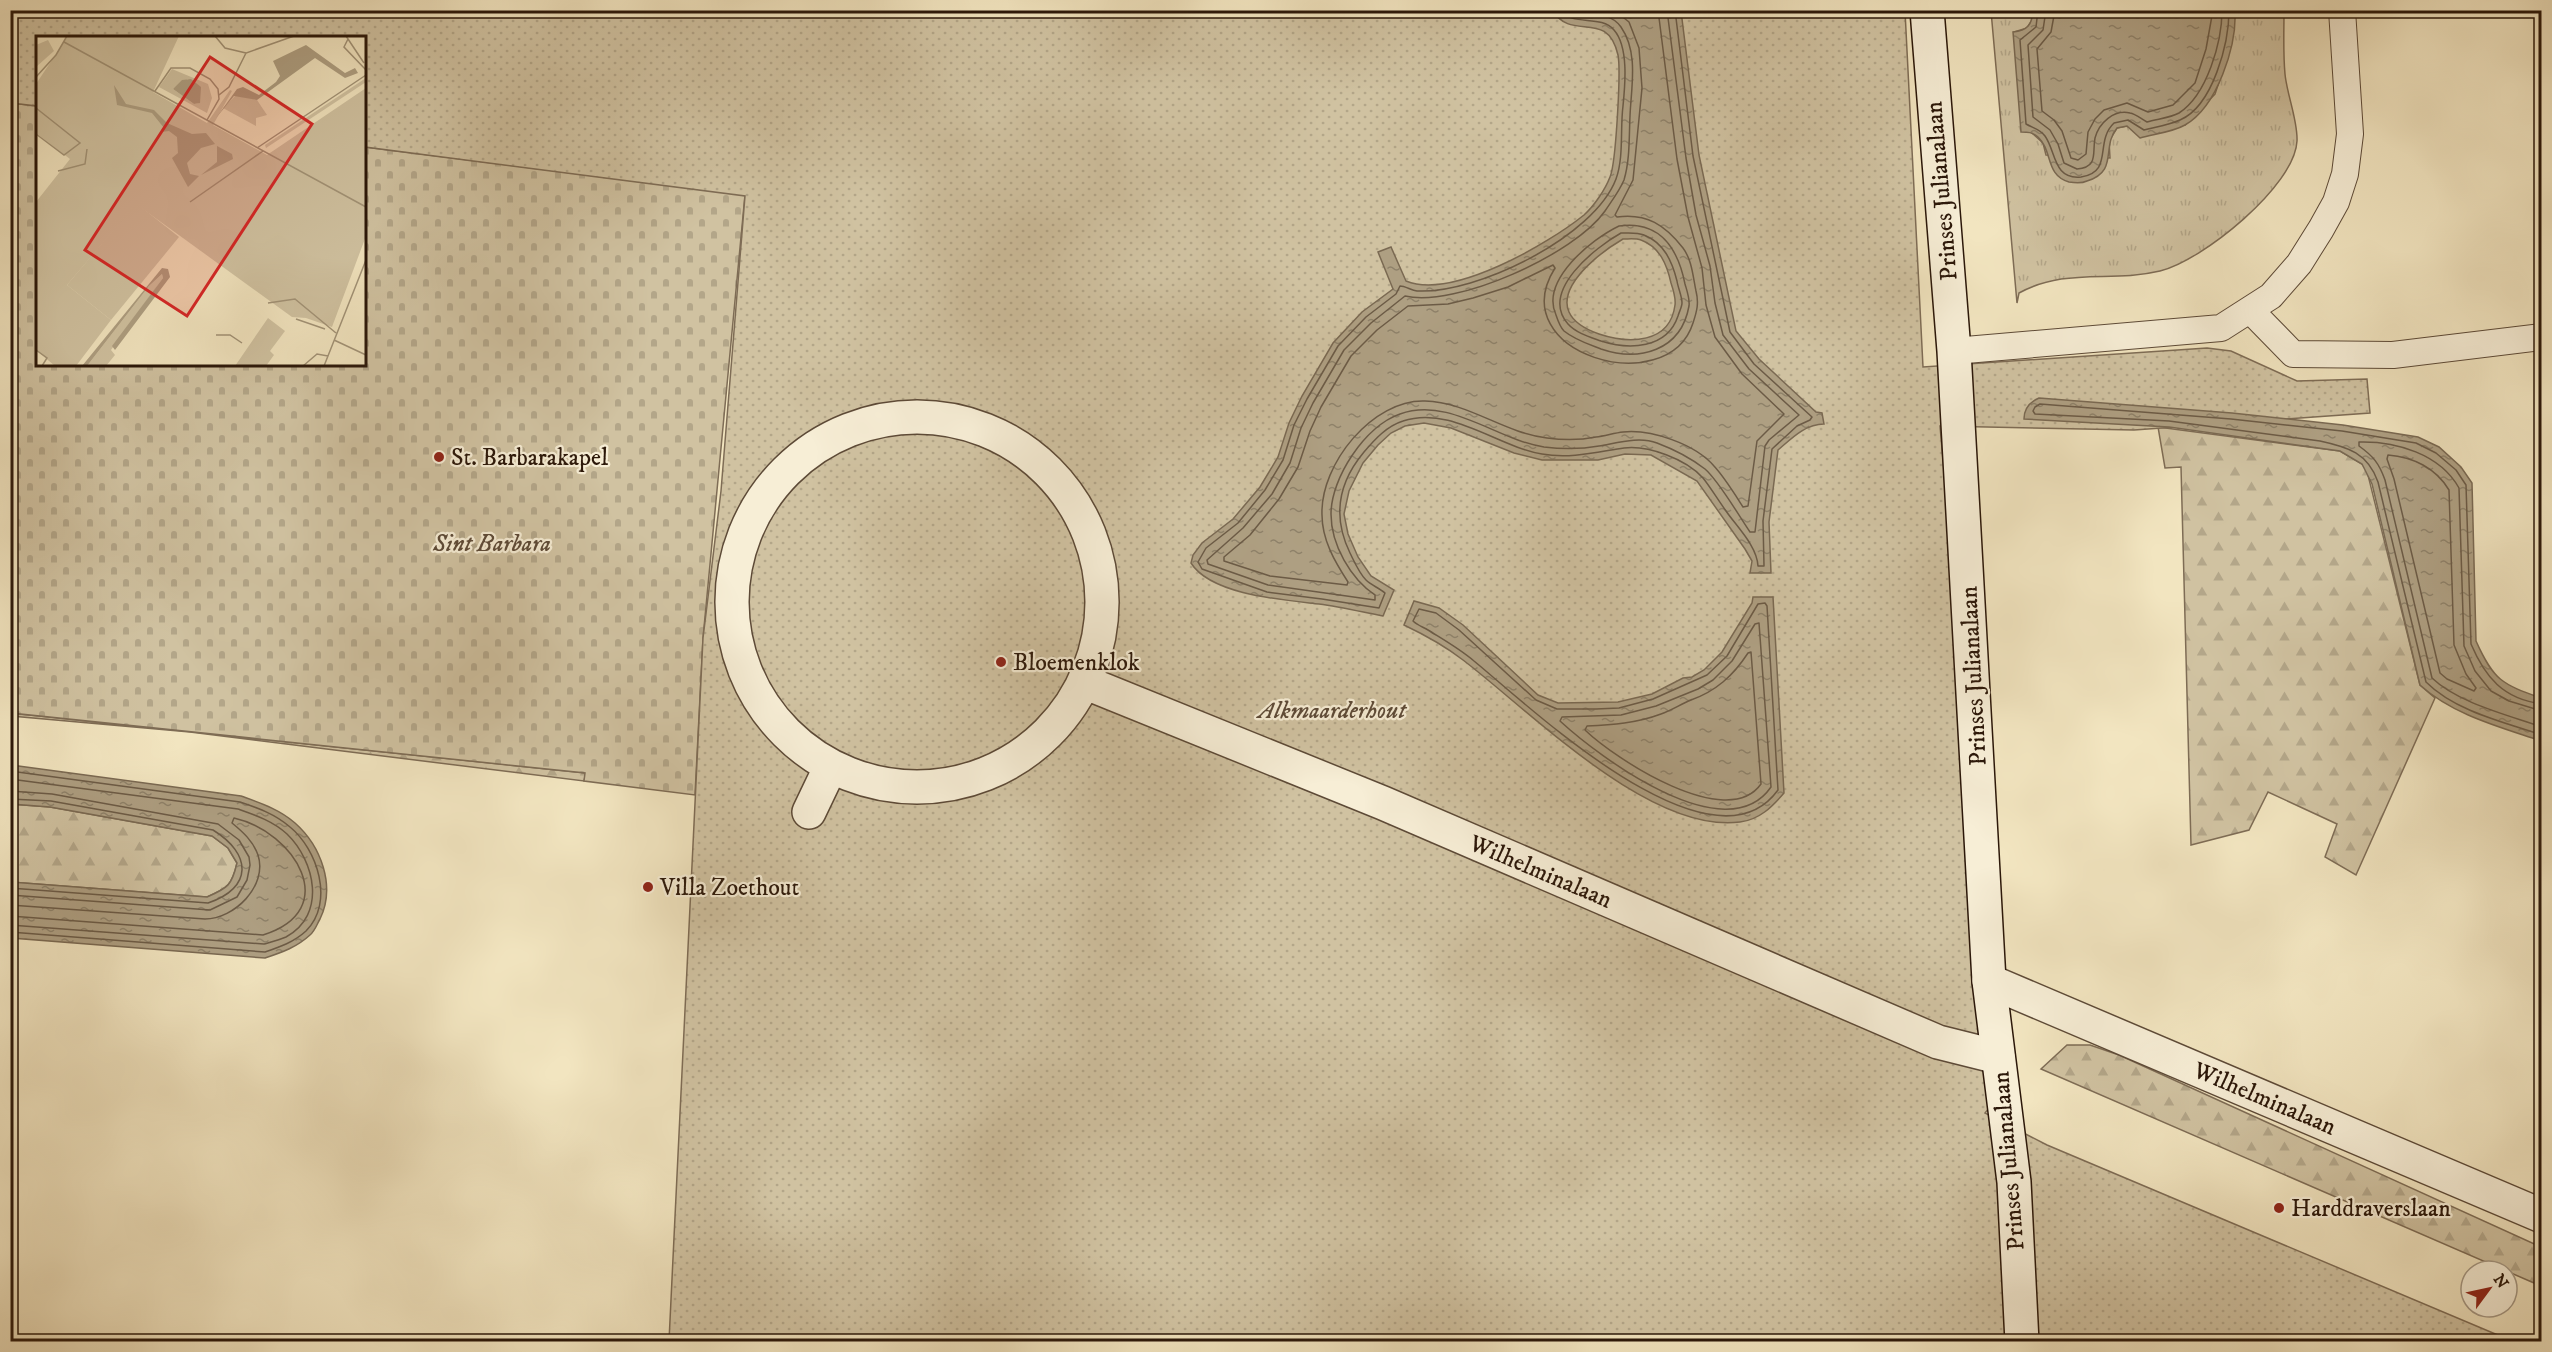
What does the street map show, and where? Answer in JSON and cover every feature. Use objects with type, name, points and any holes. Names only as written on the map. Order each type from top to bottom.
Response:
[{"type":"street","name":"Prinses Julianalaan","points":[[1927,10],[1954,351],[1989,981],[2014,1182],[2022,1341]]},
{"type":"street","points":[[931,417],[972,425],[1010,442],[1043,468],[1071,499],[1090,536],[1099,573],[1102,610],[1096,647],[1084,682],[1061,718],[1047,734],[1016,758],[981,776],[944,785],[905,787],[867,780],[831,766],[805,750],[764,706],[748,679],[738,650],[733,620],[732,590],[736,560],[759,504],[778,478],[801,457],[829,439],[858,426],[889,419],[931,417]]},
{"type":"street","name":"Wilhelminalaan","points":[[1084,682],[1383,803],[1938,1042],[1998,1057]]},
{"type":"street","points":[[808,812],[831,766]]},
{"type":"street","name":"Wilhelminalaan","points":[[1989,981],[2541,1216]]},
{"type":"lane","points":[[1954,351],[2221,328],[2271,296],[2300,264],[2336,202],[2345,174],[2350,134],[2342,10]]},
{"type":"lane","points":[[2250,310],[2292,354],[2393,355],[2541,337]]},
{"type":"green space","name":"Alkmaarderhout","points":[[11,10],[1905,11],[1923,367],[2207,348],[2231,351],[2297,381],[2367,379],[2370,413],[2134,430],[1940,426],[1989,981],[2003,1091],[1985,1113],[2047,1145],[2512,1341],[669,1341],[703,638],[721,491],[745,196],[366,147],[366,36],[36,36],[36,106],[11,103]]},
{"type":"green space","points":[[1991,11],[2032,11],[2032,20],[2027,28],[2014,32],[2032,133],[2043,143],[2046,155],[2110,158],[2109,141],[2117,128],[2127,126],[2135,131],[2185,125],[2215,94],[2228,55],[2235,11],[2284,11],[2285,74],[2297,133],[2292,159],[2281,179],[2244,219],[2199,253],[2178,264],[2160,271],[2142,274],[2054,280],[2019,293],[2017,303]]},
{"type":"green space","name":"Sint Barbara","points":[[11,103],[36,106],[36,366],[366,366],[366,147],[745,195],[703,638],[695,795],[584,781],[585,773],[11,713]]},
{"type":"green space","points":[[2158,427],[2340,451],[2362,464],[2367,471],[2420,685],[2435,698],[2356,875],[2325,857],[2337,824],[2268,792],[2249,830],[2191,845],[2181,467],[2165,468]]},
{"type":"green space","points":[[10,713],[586,773],[584,781],[190,732],[11,716]]},
{"type":"green space","points":[[10,804],[50,807],[212,836],[228,848],[237,863],[228,885],[207,897],[11,882]]},
{"type":"green space","points":[[2067,1045],[2090,1045],[2119,1055],[2541,1247],[2541,1286],[2519,1276],[2519,1259],[2479,1259],[2041,1069]]},
{"type":"water","points":[[2235,10],[2235,25],[2233,41],[2223,74],[2207,104],[2196,116],[2180,127],[2140,138],[2127,126],[2117,128],[2112,135],[2103,171],[2097,177],[2076,183],[2061,179],[2056,174],[2046,149],[2038,137],[2032,133],[2021,132],[2013,32],[2028,26],[2032,11]]},
{"type":"water","points":[[1553,11],[1681,11],[1699,155],[1736,331],[1759,359],[1816,412],[1822,413],[1824,424],[1805,429],[1778,450],[1769,522],[1771,573],[1750,573],[1752,561],[1697,481],[1651,455],[1625,454],[1598,460],[1542,460],[1514,453],[1451,428],[1424,423],[1405,426],[1391,433],[1378,445],[1363,463],[1349,491],[1344,514],[1348,534],[1358,557],[1371,576],[1394,590],[1383,616],[1249,594],[1231,589],[1201,574],[1191,563],[1193,555],[1202,543],[1233,519],[1260,487],[1278,457],[1289,423],[1302,396],[1333,343],[1362,312],[1393,289],[1378,252],[1391,247],[1406,281],[1425,285],[1448,283],[1473,276],[1524,254],[1568,227],[1584,215],[1599,198],[1610,177],[1614,154],[1618,55],[1613,41],[1606,33],[1561,20]],"holes":[[[1623,239],[1641,240],[1658,252],[1667,270],[1675,299],[1672,318],[1665,327],[1657,334],[1635,340],[1599,334],[1579,324],[1569,312],[1567,299],[1572,285],[1594,259]]]},
{"type":"water","points":[[2039,398],[2232,413],[2343,425],[2418,437],[2439,447],[2461,467],[2472,483],[2476,641],[2494,673],[2517,689],[2541,698],[2541,741],[2462,712],[2420,685],[2372,484],[2362,464],[2340,451],[2169,427],[2024,419],[2028,406]]},
{"type":"water","points":[[1753,597],[1773,597],[1784,793],[1759,816],[1740,822],[1705,821],[1668,809],[1630,789],[1556,737],[1456,655],[1404,625],[1414,601],[1439,608],[1463,625],[1538,695],[1558,703],[1618,702],[1652,694],[1704,670],[1722,652],[1752,603]]},
{"type":"water","points":[[11,765],[241,796],[276,810],[304,832],[319,855],[326,880],[326,893],[325,906],[316,927],[310,935],[295,946],[265,958],[11,938],[11,882],[207,897],[228,885],[237,863],[228,848],[212,836],[50,807],[11,804]]},
{"type":"place","name":"St. Barbarakapel","points":[[439,457]]},
{"type":"place","name":"Bloemenklok","points":[[1001,662]]},
{"type":"place","name":"Villa Zoethout","points":[[648,887]]},
{"type":"place","name":"Harddraverslaan","points":[[2279,1208]]}]
